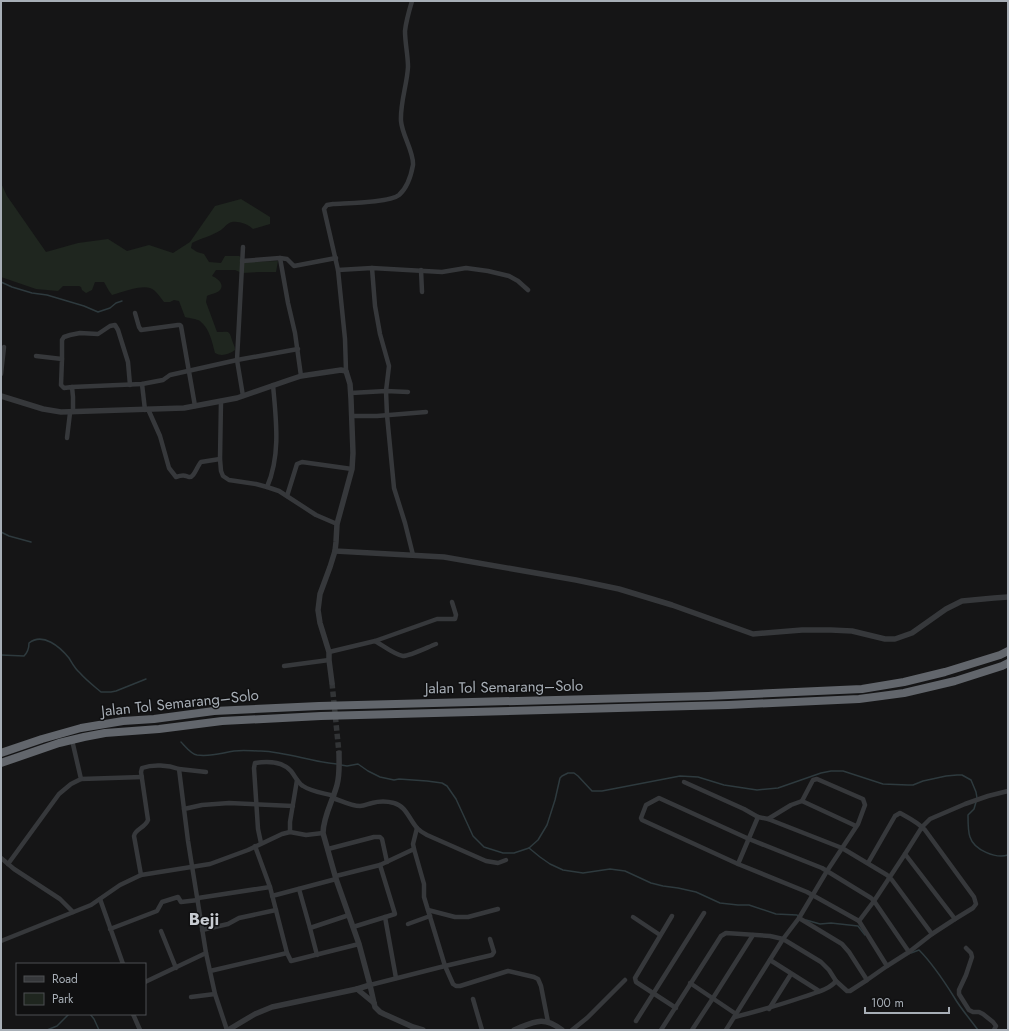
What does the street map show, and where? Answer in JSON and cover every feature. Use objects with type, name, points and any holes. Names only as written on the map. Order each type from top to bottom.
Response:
[{"type":"highway","name":"Jalan Tol Semarang–Solo","points":[[1,754],[42,739],[81,728],[123,721],[154,719],[214,711],[319,706],[708,696],[862,689],[904,682],[945,672],[1008,652]]},
{"type":"highway","name":"Jalan Tol Semarang–Solo","points":[[1,763],[59,743],[106,733],[159,729],[222,721],[321,716],[712,705],[859,699],[904,693],[955,681],[1008,663]]},
{"type":"street","points":[[332,683],[329,652],[318,614],[318,601],[335,551],[337,524],[352,469],[353,453],[351,393],[346,371],[345,339],[338,270],[324,210],[327,205],[391,198],[400,194],[410,179],[412,161],[401,120],[408,66],[405,32],[412,1]]},
{"type":"street","points":[[243,247],[237,360],[243,396]]},
{"type":"street","points":[[242,261],[280,258],[288,259],[294,266],[336,258]]},
{"type":"street","points":[[280,258],[288,303],[295,328],[301,376]]},
{"type":"street","points":[[338,270],[372,268],[442,272],[466,268],[510,276],[528,290]]},
{"type":"street","points":[[372,268],[375,306],[380,334],[389,366],[386,392],[386,415],[394,488],[405,523],[412,555]]},
{"type":"street","points":[[421,270],[422,292]]},
{"type":"street","points":[[135,312],[139,327],[142,330],[178,324],[182,328],[194,406]]},
{"type":"street","points":[[130,385],[128,362],[115,325],[110,326],[98,334],[80,333],[64,337],[62,340],[61,385],[64,388],[72,387],[130,385],[142,384],[163,380],[170,375],[237,360],[298,349]]},
{"type":"street","points":[[1,374],[4,347]]},
{"type":"street","points":[[36,356],[62,359]]},
{"type":"street","points":[[1,396],[43,409],[72,413],[184,408],[243,396],[301,376],[334,371],[346,371]]},
{"type":"street","points":[[142,384],[147,409],[160,436],[169,468],[176,477],[184,475],[192,477],[197,466],[201,462],[220,459]]},
{"type":"street","points":[[267,487],[273,471],[276,449],[276,423],[273,385]]},
{"type":"street","points":[[67,438],[72,413],[72,387]]},
{"type":"street","points":[[351,393],[408,392]]},
{"type":"street","points":[[221,401],[220,471],[223,476],[229,480],[267,487],[279,491],[316,516],[337,524]]},
{"type":"street","points":[[352,416],[426,412]]},
{"type":"street","points":[[287,496],[297,464],[299,462],[352,469]]},
{"type":"street","points":[[335,551],[444,557],[576,580],[620,589],[672,605],[753,634],[816,630],[852,632],[885,639],[895,639],[916,631],[946,609],[962,601],[1008,597]]},
{"type":"street","points":[[329,652],[375,641],[437,619],[455,619],[456,615],[452,602]]},
{"type":"street","points":[[375,641],[403,656],[436,644]]},
{"type":"street","points":[[284,666],[329,660]]},
{"type":"street","points":[[72,740],[81,779]]},
{"type":"street","points":[[339,753],[337,785],[326,816],[324,827],[324,833],[336,878],[359,944],[376,1007],[380,1012],[422,1030]]},
{"type":"street","points":[[262,843],[258,830],[254,768],[255,763],[267,762],[282,764],[290,770],[297,780],[305,787],[352,805],[364,806],[384,801],[394,803],[407,812],[417,828],[427,835],[486,861],[498,863],[506,860]]},
{"type":"street","points":[[142,875],[134,836],[135,832],[146,824],[148,820],[141,770],[144,767],[169,766],[179,769],[206,772]]},
{"type":"street","points":[[179,769],[188,842],[206,953],[215,994],[227,1030],[255,1014],[272,1007],[357,989],[492,955],[494,952],[490,939]]},
{"type":"street","points":[[8,864],[59,794],[71,784],[81,779],[142,777]]},
{"type":"street","points":[[726,1030],[783,939],[799,918],[856,826],[865,805],[863,799],[815,779],[813,780],[802,801],[791,805],[768,818]]},
{"type":"street","points":[[290,832],[290,822],[297,780]]},
{"type":"street","points":[[684,782],[744,809],[758,818],[768,818],[842,848],[868,863],[889,877],[932,934]]},
{"type":"street","points":[[859,921],[874,901],[922,826],[930,819],[976,800],[1008,791]]},
{"type":"street","points":[[888,966],[859,921],[812,895],[738,864],[642,820],[641,818],[646,805],[660,798],[749,839],[828,871],[874,901],[909,952]]},
{"type":"street","points":[[802,801],[856,826]]},
{"type":"street","points":[[184,808],[229,803],[293,806]]},
{"type":"street","points":[[661,1030],[723,934],[728,933],[770,936],[783,939],[821,962],[829,970],[836,981],[847,991],[850,991],[909,952],[932,934],[973,908],[976,904],[974,896],[922,826],[900,813],[895,816],[868,863]]},
{"type":"street","points":[[738,864],[758,818]]},
{"type":"street","points":[[417,828],[413,844],[424,884],[424,897],[445,966],[453,984],[458,986],[508,971],[534,977],[538,979],[541,986],[548,1022]]},
{"type":"street","points":[[1,942],[91,904],[120,885],[142,875],[210,864],[223,860],[275,836],[290,832],[303,835],[324,833]]},
{"type":"street","points":[[328,849],[374,837],[380,837],[382,839],[387,862]]},
{"type":"street","points":[[255,846],[270,887],[290,960],[292,961],[318,955],[359,944]]},
{"type":"street","points":[[272,896],[380,865],[414,849]]},
{"type":"street","points":[[905,854],[955,919]]},
{"type":"street","points":[[1,858],[14,869],[60,899],[73,912]]},
{"type":"street","points":[[353,927],[396,913],[380,865]]},
{"type":"street","points":[[110,929],[158,911],[162,902],[178,898],[181,902],[270,887]]},
{"type":"street","points":[[299,889],[318,955]]},
{"type":"street","points":[[100,899],[123,963]]},
{"type":"street","points":[[428,910],[455,917],[462,917],[498,909]]},
{"type":"street","points":[[202,930],[228,924],[239,918],[276,910]]},
{"type":"street","points":[[636,1021],[704,913]]},
{"type":"street","points":[[310,928],[349,915]]},
{"type":"street","points":[[408,924],[430,916]]},
{"type":"street","points":[[672,916],[634,978],[636,982],[676,1008]]},
{"type":"street","points":[[385,917],[396,978]]},
{"type":"street","points":[[633,917],[660,935]]},
{"type":"street","points":[[799,918],[842,944],[867,980]]},
{"type":"street","points":[[161,931],[176,968]]},
{"type":"street","points":[[692,1030],[753,935]]},
{"type":"street","points":[[966,948],[971,953],[972,957],[959,990],[959,994],[969,1010],[981,1013],[993,1022],[996,1026],[994,1030]]},
{"type":"street","points":[[146,982],[206,953]]},
{"type":"street","points":[[210,971],[287,953]]},
{"type":"street","points":[[770,960],[818,991]]},
{"type":"street","points":[[769,1008],[791,974]]},
{"type":"street","points":[[572,1030],[587,1018],[625,980]]},
{"type":"street","points":[[736,1016],[769,1008],[818,991],[833,985],[836,981]]},
{"type":"street","points":[[690,983],[713,998],[736,1016]]},
{"type":"street","points":[[357,989],[374,1003]]},
{"type":"street","points":[[191,997],[215,994]]},
{"type":"street","points":[[473,998],[482,1030]]},
{"type":"street","points":[[133,1015],[140,1030]]},
{"type":"street","points":[[514,1030],[539,1021],[548,1022],[562,1030]]},
{"type":"green space","points":[[1,183],[7,196],[46,252],[78,243],[108,239],[127,251],[149,245],[173,253],[190,242],[215,206],[241,199],[270,217],[270,224],[253,229],[243,223],[232,222],[227,224],[218,232],[192,243],[191,248],[204,254],[209,262],[221,263],[225,256],[239,256],[249,262],[278,261],[276,272],[242,273],[235,270],[216,270],[212,276],[221,283],[222,286],[218,292],[207,296],[206,302],[217,332],[228,332],[235,347],[235,350],[230,353],[220,355],[215,353],[210,336],[206,328],[199,320],[185,317],[179,301],[174,300],[164,302],[156,292],[150,288],[137,288],[112,295],[104,282],[95,282],[92,290],[86,293],[79,286],[63,286],[58,291],[36,289],[1,277]]},
{"type":"waterway","points":[[1,282],[32,293],[47,295],[84,306],[98,312],[110,308],[116,303],[122,301]]},
{"type":"waterway","points":[[1,532],[9,536],[31,542]]},
{"type":"waterway","points":[[1,655],[24,656],[28,650],[29,643],[40,639],[51,642],[61,649],[87,681],[101,692],[116,691],[146,679]]},
{"type":"waterway","points":[[181,742],[190,752],[197,755],[211,755],[237,751],[261,751],[280,753],[337,764]]},
{"type":"waterway","points":[[341,765],[347,766],[358,764],[380,777],[394,780],[399,779],[442,783],[447,786],[456,799],[473,836],[484,847],[503,853],[514,853],[529,848],[538,840],[547,825],[560,778],[568,773],[574,773],[592,791],[602,791],[680,776],[698,777],[724,785],[757,790],[778,788],[831,771],[843,771],[883,784],[908,785],[946,776],[962,775],[971,780],[977,798]]},
{"type":"waterway","points":[[976,802],[974,809],[968,815],[968,826],[972,842],[986,852],[998,856],[1008,855]]},
{"type":"waterway","points":[[529,848],[550,864],[563,870],[583,873],[610,869],[625,871],[651,883],[696,892],[720,903],[749,905],[776,914],[797,915],[799,917]]},
{"type":"waterway","points":[[806,920],[820,924],[831,923],[858,926],[865,935]]},
{"type":"waterway","points":[[911,953],[919,950],[924,955],[978,1030]]},
{"type":"waterway","points":[[47,1030],[57,1026],[68,1015]]},
{"type":"waterway","points":[[91,1015],[99,1030]]},
{"type":"tunnel","points":[[332,683],[339,753]]},
{"type":"district","name":"Beji","points":[[204,919]]}]
